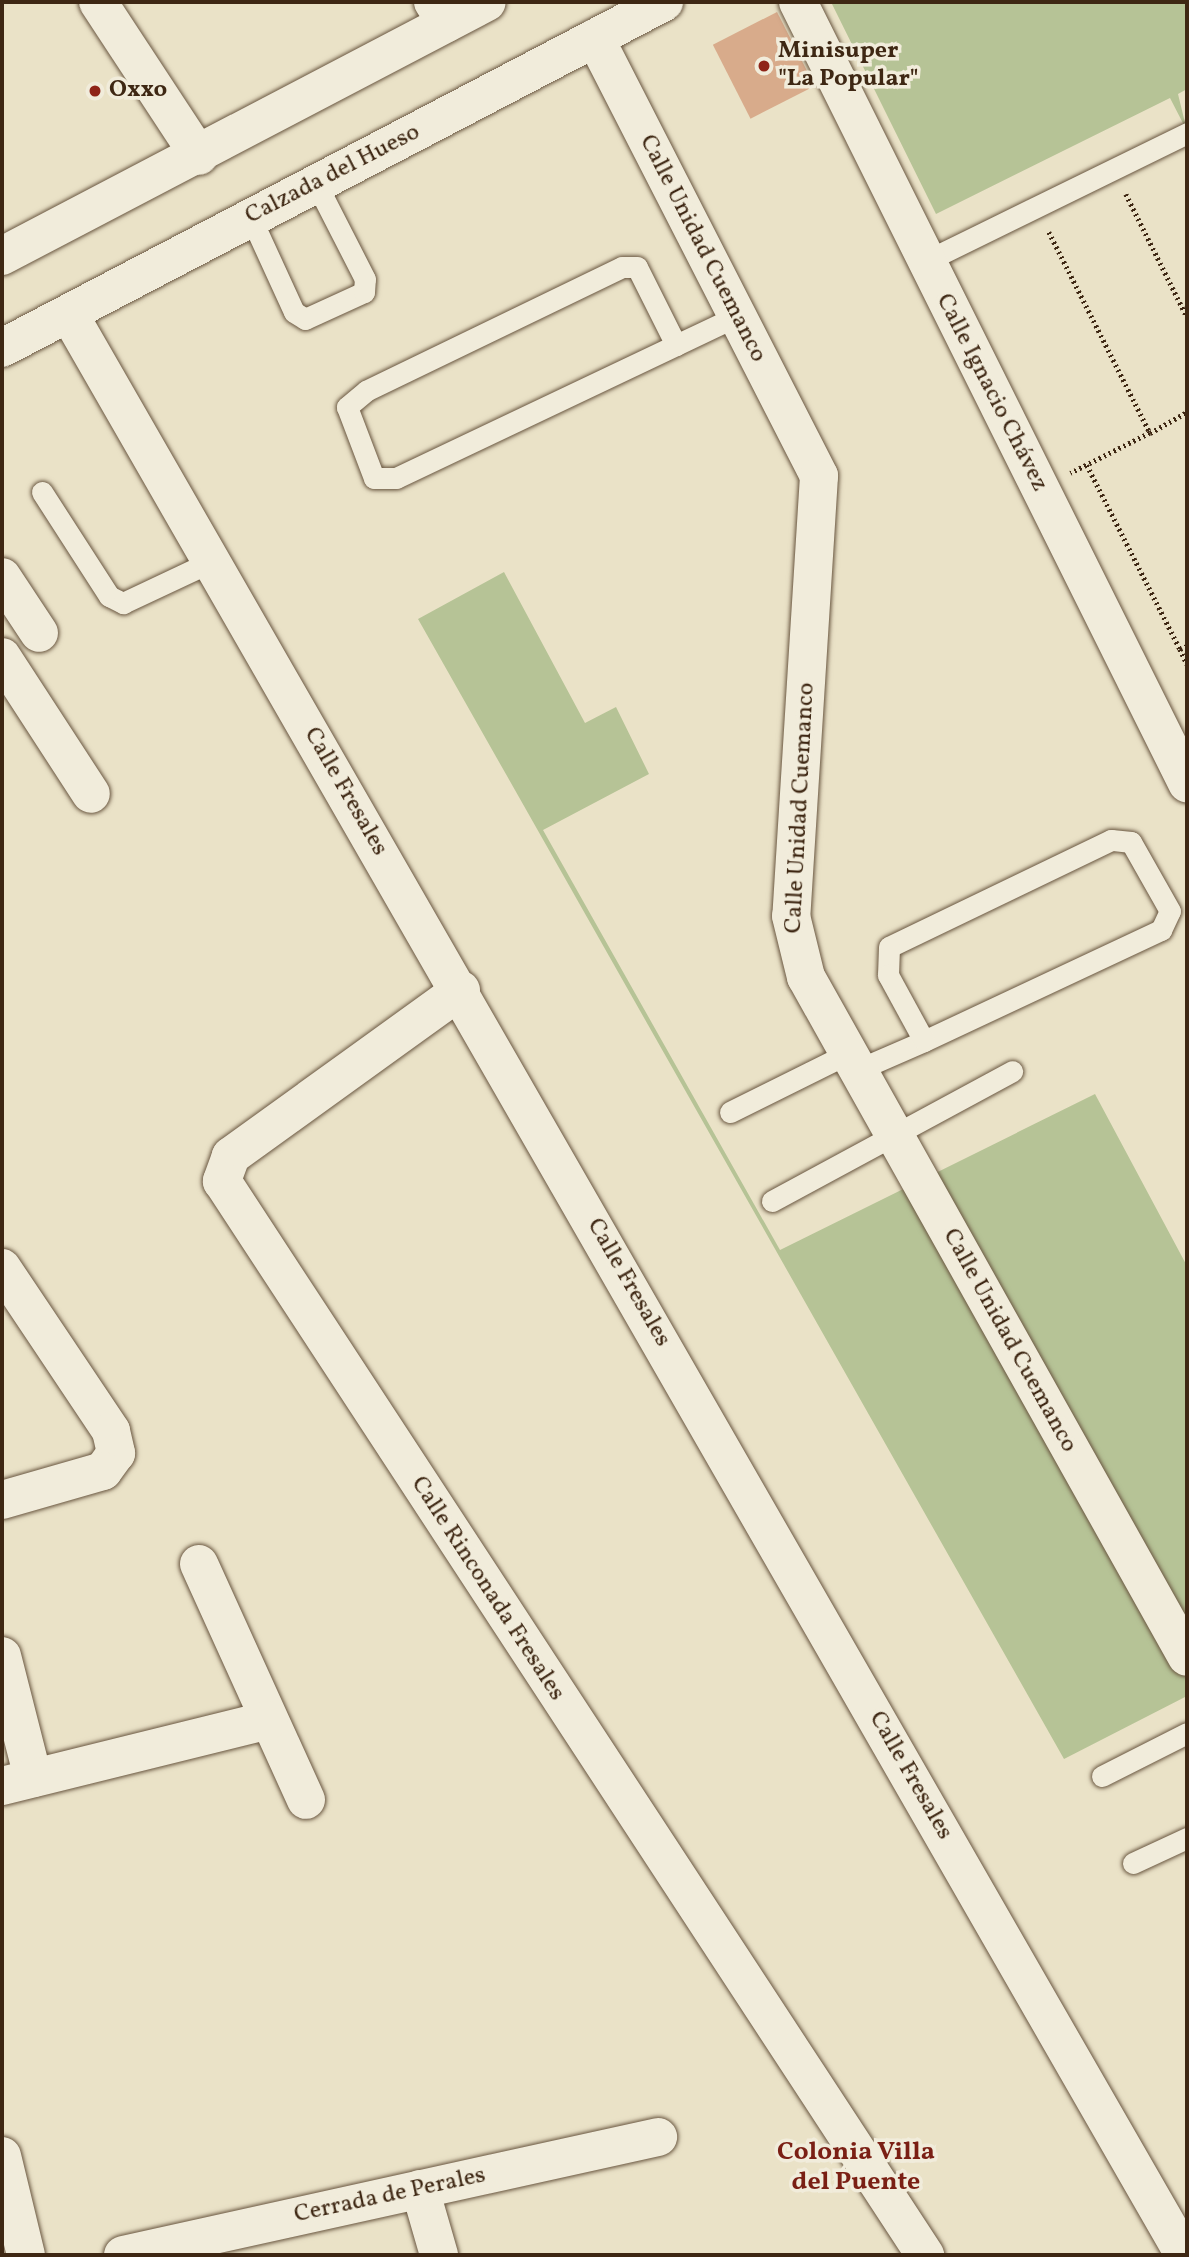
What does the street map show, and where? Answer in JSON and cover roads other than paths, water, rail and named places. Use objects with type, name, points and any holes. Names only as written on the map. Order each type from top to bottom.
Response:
[{"type":"street","points":[[98,2],[199,156]]},
{"type":"street","points":[[2,256],[199,156],[440,12],[487,2]]},
{"type":"street","name":"Calzada del Hueso","points":[[2,348],[317,186],[664,2]]},
{"type":"street","name":"Calle Ignacio Chávez","points":[[798,2],[924,262],[1187,783]]},
{"type":"street","name":"Calle Unidad Cuemanco","points":[[594,38],[819,476],[791,916],[806,977],[851,1062],[1187,1657]]},
{"type":"street","name":"Calle Fresales","points":[[69,314],[209,562],[461,990],[1184,2255]]},
{"type":"street","points":[[2,577],[39,634]]},
{"type":"street","points":[[2,657],[91,794]]},
{"type":"street","name":"Calle Rinconada Fresales","points":[[461,990],[231,1156],[222,1181],[925,2255]]},
{"type":"street","points":[[2,1268],[111,1431],[116,1453],[103,1471],[2,1500]]},
{"type":"street","points":[[199,1564],[306,1800]]},
{"type":"street","points":[[2,1656],[18,1782],[269,1720]]},
{"type":"street","name":"Cerrada de Perales","points":[[123,2255],[658,2137]]},
{"type":"street","points":[[2,2156],[26,2255]]},
{"type":"street","points":[[420,2189],[439,2255]]},
{"type":"lane","points":[[924,262],[1187,133]]},
{"type":"lane","points":[[251,218],[294,312],[305,319],[364,292],[365,279],[317,186]]},
{"type":"lane","points":[[676,345],[637,267],[622,267],[366,391],[347,407],[374,478],[396,478],[735,317]]},
{"type":"lane","points":[[42,492],[109,597],[123,603],[209,562]]},
{"type":"lane","points":[[730,1112],[851,1062],[924,1041],[1161,930],[1170,911],[1131,842],[1111,840],[889,947],[888,975],[924,1041]]},
{"type":"lane","points":[[772,1201],[1012,1071]]},
{"type":"lane","points":[[1102,1776],[1187,1733]]},
{"type":"lane","points":[[1133,1863],[1187,1838]]},
{"type":"place","name":"Minisuper \"La Popular\"","points":[[764,66]]},
{"type":"place","name":"Oxxo","points":[[95,91]]},
{"type":"district","name":"Colonia Villa del Puente","points":[[856,2168]]}]
